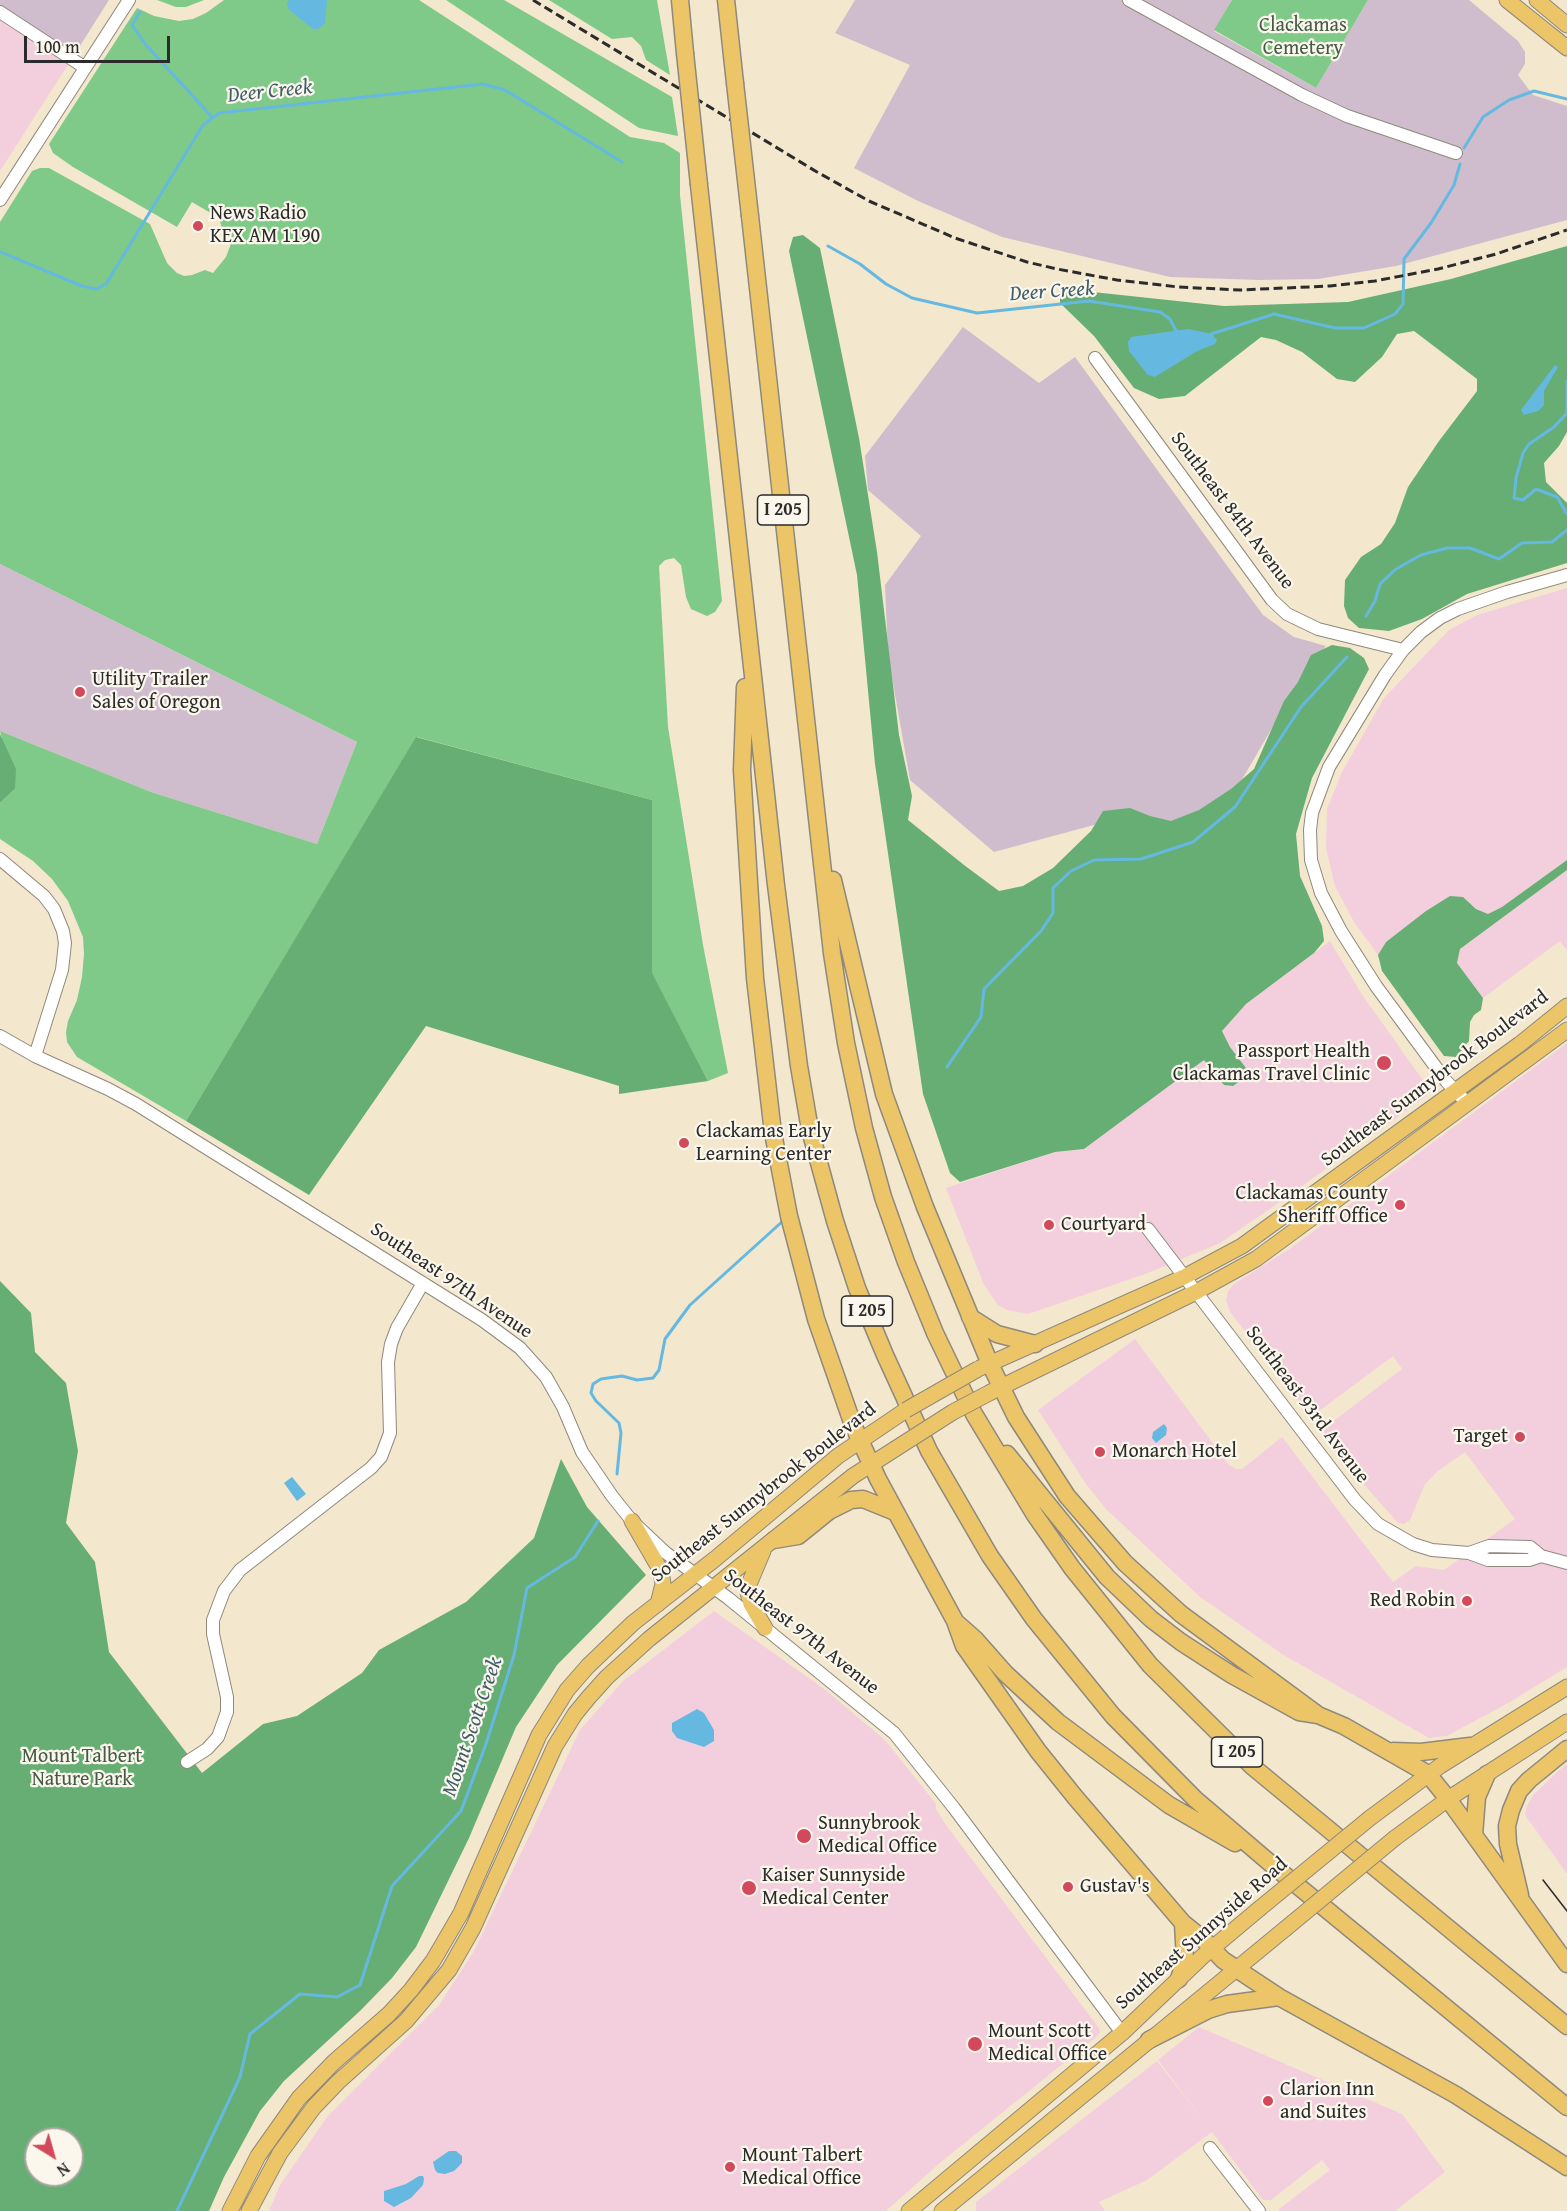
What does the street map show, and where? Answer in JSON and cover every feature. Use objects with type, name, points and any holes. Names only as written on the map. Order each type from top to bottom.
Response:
[{"type":"highway","name":"I 205","points":[[680,0],[726,416],[747,633],[790,1006],[810,1130],[846,1255],[885,1355],[929,1451],[990,1556],[1034,1618],[1113,1716],[1195,1799],[1567,2107]]},
{"type":"highway","name":"I 205","points":[[726,0],[832,953],[846,1043],[864,1128],[883,1197],[935,1333],[974,1414],[1008,1472],[1072,1569],[1136,1648],[1185,1701],[1253,1767],[1567,2026]]},
{"type":"highway","points":[[747,633],[742,770],[755,978],[773,1133],[791,1227],[816,1319],[841,1394],[860,1441],[895,1512],[955,1621],[964,1646],[1038,1751],[1183,1923],[1235,1969],[1279,1997],[1456,2095],[1567,2167]]},
{"type":"highway","points":[[815,804],[884,1094],[908,1164],[970,1317],[984,1366],[996,1390],[1067,1496],[1125,1563],[1190,1621],[1318,1715],[1344,1726],[1428,1774],[1567,1964]]},
{"type":"highway","points":[[970,1317],[996,1334],[1035,1344]]},
{"type":"highway","points":[[974,1414],[1107,1577],[1151,1619],[1181,1642],[1232,1675],[1299,1712],[1318,1715]]},
{"type":"highway","points":[[770,1543],[798,1536],[829,1511],[851,1500],[863,1499],[895,1512]]},
{"type":"highway","points":[[955,1621],[1035,1702],[1114,1764],[1168,1805],[1270,1863]]},
{"type":"highway","points":[[1389,1751],[1421,1752],[1470,1746]]},
{"type":"highway","points":[[1521,1901],[1508,1844],[1507,1826],[1510,1810],[1529,1780],[1567,1749]]},
{"type":"highway","points":[[1474,1835],[1477,1797],[1487,1774]]},
{"type":"highway","points":[[1179,1979],[1185,1960],[1183,1923]]},
{"type":"highway","points":[[1149,2040],[1208,2010],[1227,2004],[1279,1997]]},
{"type":"main road","points":[[1507,0],[1567,48]]},
{"type":"main road","points":[[1537,0],[1567,25]]},
{"type":"main road","name":"Southeast Sunnybrook Boulevard","points":[[230,2211],[258,2156],[293,2106],[322,2073],[394,2008],[429,1968],[453,1929],[539,1735],[567,1690],[606,1646],[838,1456],[880,1426],[933,1393],[984,1366],[1184,1276],[1242,1246],[1540,1029],[1567,1006]]},
{"type":"main road","name":"Southeast Sunnybrook Boulevard","points":[[249,2211],[268,2173],[296,2130],[338,2082],[406,2021],[449,1970],[473,1928],[548,1760],[575,1714],[624,1661],[853,1476],[959,1409],[1248,1264],[1567,1030]]},
{"type":"main road","points":[[1301,1227],[1306,1214],[1322,1200],[1324,1193],[1322,1189]]},
{"type":"main road","points":[[632,1521],[661,1571],[663,1584],[658,1604]]},
{"type":"main road","points":[[765,1628],[747,1589],[770,1543]]},
{"type":"main road","name":"Southeast Sunnyside Road","points":[[909,2211],[1122,2033],[1212,1949],[1370,1818],[1428,1774],[1470,1746],[1567,1687]]},
{"type":"main road","points":[[932,2191],[948,2209],[1395,1838],[1448,1799],[1567,1722]]},
{"type":"main road","points":[[485,1900],[480,1891],[509,1826],[508,1805]]},
{"type":"street","points":[[0,200],[84,66],[129,0]]},
{"type":"street","points":[[1129,0],[1337,112],[1377,128],[1456,153]]},
{"type":"street","points":[[0,12],[84,66]]},
{"type":"street","name":"Southeast 84th Avenue","points":[[1095,358],[1272,600],[1287,614],[1318,629],[1403,650]]},
{"type":"street","points":[[1468,1104],[1455,1091],[1370,977],[1332,914],[1318,885],[1311,860],[1312,813],[1329,767],[1385,675],[1403,650],[1421,632],[1440,618],[1458,609],[1567,575]]},
{"type":"street","points":[[0,859],[44,896],[54,909],[63,931],[65,943],[62,970],[35,1056]]},
{"type":"street","name":"Southeast 97th Avenue","points":[[0,1036],[35,1056],[136,1104],[498,1331],[533,1361],[558,1397],[579,1447],[632,1521],[666,1553],[765,1628],[894,1733],[961,1817],[1122,2033]]},
{"type":"street","name":"Southeast 93rd Avenue","points":[[1148,1229],[1365,1511],[1385,1529],[1413,1544],[1443,1552],[1469,1553],[1488,1560],[1529,1560],[1541,1556],[1567,1563]]},
{"type":"street","points":[[187,1762],[207,1749],[218,1737],[227,1712],[227,1696],[213,1634],[213,1620],[224,1591],[240,1570],[371,1468],[381,1457],[390,1433],[388,1362],[391,1344],[397,1328],[423,1283]]},
{"type":"street","points":[[1209,2148],[1259,2211]]},
{"type":"shaded area","points":[[0,0],[109,0],[71,60],[0,16]]},
{"type":"shaded area","points":[[855,0],[1232,0],[1214,31],[1316,88],[1368,0],[1469,0],[1518,41],[1525,52],[1525,64],[1518,75],[1533,95],[1567,106],[1567,220],[1396,266],[1318,279],[1170,277],[1002,237],[918,201],[854,168],[910,65],[835,33]]},
{"type":"shaded area","points":[[0,16],[71,60],[0,171]]},
{"type":"shaded area","points":[[963,327],[1039,383],[1075,357],[1263,615],[1294,637],[1326,646],[1297,685],[1240,783],[1224,800],[1145,833],[1116,819],[994,852],[910,780],[888,655],[885,585],[921,536],[868,490],[865,456]]},
{"type":"shaded area","points":[[0,564],[357,742],[317,844],[151,792],[0,731]]},
{"type":"shaded area","points":[[1567,588],[1567,860],[1502,907],[1488,914],[1476,909],[1463,897],[1386,942],[1378,955],[1354,922],[1335,886],[1326,849],[1327,809],[1342,772],[1384,698],[1449,630],[1477,615]]},
{"type":"shaded area","points":[[1567,870],[1567,951],[1560,941],[1483,998],[1457,963],[1460,949]]},
{"type":"shaded area","points":[[1330,941],[1361,993],[1427,1086],[1426,1096],[1220,1243],[1148,1273],[1028,1314],[1007,1310],[998,1305],[984,1285],[946,1188],[1055,1152],[1084,1149],[1204,1059],[1224,1085],[1233,1086],[1240,1081],[1246,1068],[1230,1047],[1222,1031],[1246,1004]]},
{"type":"shaded area","points":[[1567,1043],[1567,1667],[1510,1702],[1447,1736],[1429,1738],[1282,1654],[1199,1596],[1106,1509],[1086,1484],[1038,1410],[1135,1339],[1229,1465],[1242,1469],[1282,1437],[1393,1582],[1416,1566],[1444,1570],[1515,1519],[1465,1452],[1438,1471],[1425,1484],[1410,1520],[1404,1524],[1398,1523],[1323,1436],[1323,1429],[1402,1369],[1393,1356],[1315,1414],[1308,1413],[1230,1312],[1226,1300],[1228,1291],[1234,1284],[1291,1248]]},
{"type":"shaded area","name":"Kaiser Sunnyside Medical Center","points":[[714,1611],[823,1688],[885,1740],[936,1804],[936,1809],[946,1825],[1099,2028],[1100,2033],[941,2162],[886,2211],[269,2211],[280,2185],[327,2117],[439,2005],[474,1951],[580,1730],[623,1681]]},
{"type":"shaded area","points":[[1567,1763],[1567,1874],[1525,1815],[1533,1795]]},
{"type":"shaded area","points":[[1199,2027],[1402,2114],[1445,2172],[1395,2211],[1279,2211],[1330,2170],[1322,2160],[1271,2200],[1263,2200],[1212,2132],[1147,2180],[1099,2202],[1105,2211],[976,2211],[976,2202],[1157,2061],[1203,2120],[1158,2060]]},
{"type":"green space","points":[[157,0],[204,0],[186,7],[176,7]]},
{"type":"green space","points":[[224,0],[419,0],[630,137],[664,143],[680,153],[680,195],[722,601],[715,612],[707,616],[691,609],[686,597],[681,565],[674,558],[665,560],[659,566],[668,727],[703,945],[728,1073],[708,1081],[652,974],[652,800],[417,737],[186,1121],[77,1057],[67,1042],[68,1021],[77,1000],[82,977],[83,937],[68,901],[52,879],[33,861],[0,839],[0,803],[15,789],[0,731],[151,792],[317,844],[357,742],[0,564],[0,222],[32,171],[49,168],[150,224],[167,263],[177,273],[184,276],[205,270],[213,273],[226,257],[232,241],[231,236],[222,228],[219,218],[192,202],[177,227],[73,167],[53,153],[49,144],[137,8],[154,16],[179,21],[193,19],[206,13]]},
{"type":"green space","points":[[446,0],[504,0],[672,97],[678,136],[639,128]]},
{"type":"green space","points":[[549,0],[657,0],[670,75],[646,60],[641,46],[632,37],[612,39]]},
{"type":"green space","name":"Clackamas Cemetery","points":[[1232,0],[1368,0],[1316,88],[1214,30]]},
{"type":"green space","points":[[803,235],[820,248],[859,438],[877,552],[899,735],[912,796],[908,820],[964,865],[999,891],[1023,886],[1053,868],[1091,831],[1103,811],[1130,808],[1171,821],[1199,810],[1231,789],[1254,769],[1284,701],[1298,682],[1311,655],[1332,645],[1350,648],[1364,658],[1369,669],[1312,778],[1296,834],[1300,876],[1322,926],[1324,941],[1314,953],[1246,1004],[1222,1031],[1230,1047],[1246,1068],[1240,1081],[1233,1086],[1224,1085],[1204,1060],[1084,1149],[1055,1152],[960,1182],[950,1173],[923,1094],[875,764],[857,575],[789,251],[793,237]]},
{"type":"green space","points":[[1567,246],[1567,432],[1559,446],[1544,463],[1546,482],[1567,503],[1567,563],[1467,594],[1422,619],[1389,631],[1359,628],[1348,618],[1344,606],[1345,580],[1361,557],[1381,544],[1395,523],[1408,487],[1477,391],[1477,379],[1414,331],[1397,334],[1382,357],[1355,382],[1337,379],[1302,352],[1276,340],[1261,337],[1185,396],[1159,399],[1134,388],[1094,336],[1060,303],[1060,294],[1074,290],[1224,306],[1348,302],[1451,279]]},
{"type":"green space","points":[[0,734],[16,769],[15,789],[0,803]]},
{"type":"green space","points":[[416,737],[652,800],[652,973],[708,1081],[619,1094],[619,1086],[426,1026],[309,1195],[186,1121]]},
{"type":"green space","points":[[1567,860],[1567,870],[1460,949],[1457,963],[1483,998],[1481,1010],[1470,1022],[1469,1041],[1456,1057],[1444,1056],[1382,971],[1378,955],[1386,942],[1426,911],[1450,896],[1463,897],[1476,909],[1488,914],[1502,907]]},
{"type":"green space","name":"Mount Talbert Nature Park","points":[[0,1281],[31,1313],[35,1352],[66,1383],[78,1451],[66,1523],[95,1562],[109,1652],[202,1773],[263,1724],[297,1716],[362,1673],[379,1650],[466,1602],[534,1538],[561,1459],[587,1507],[646,1575],[557,1665],[516,1727],[469,1838],[416,1947],[392,1978],[284,2081],[260,2111],[224,2177],[209,2211],[0,2211]]},
{"type":"water","points":[[289,0],[327,0],[325,23],[318,29],[313,29],[289,10],[287,4]]},
{"type":"water","points":[[1188,329],[1212,334],[1217,340],[1215,344],[1197,351],[1155,377],[1148,375],[1129,351],[1128,342],[1131,337]]},
{"type":"water","points":[[1555,365],[1558,367],[1544,391],[1544,405],[1538,411],[1524,415],[1521,410]]},
{"type":"water","points":[[1164,1424],[1167,1428],[1166,1435],[1156,1443],[1152,1438],[1153,1432]]},
{"type":"water","points":[[292,1477],[306,1494],[297,1501],[284,1483]]},
{"type":"water","points":[[697,1709],[704,1713],[714,1730],[714,1741],[704,1747],[677,1738],[672,1731],[672,1723]]},
{"type":"water","points":[[449,2151],[456,2151],[462,2156],[462,2163],[454,2171],[445,2174],[438,2173],[433,2162]]},
{"type":"water","points":[[423,2176],[423,2185],[411,2198],[394,2207],[384,2201],[384,2191],[406,2184]]},
{"type":"waterway","points":[[140,12],[132,25],[146,45],[212,117]]},
{"type":"waterway","name":"Deer Creek","points":[[0,252],[82,286],[96,289],[106,284],[203,125],[219,113],[483,84],[505,90],[622,162]]},
{"type":"waterway","name":"Deer Creek","points":[[1464,148],[1483,117],[1509,100],[1534,91],[1567,99]]},
{"type":"waterway","name":"Deer Creek","points":[[1211,334],[1274,314],[1335,328],[1364,328],[1395,314],[1403,304],[1404,259],[1431,223],[1454,185],[1460,164]]},
{"type":"waterway","name":"Deer Creek","points":[[828,246],[912,298],[977,313],[1089,301],[1160,312],[1170,319],[1176,331],[1179,332]]},
{"type":"waterway","name":"Mount Scott Creek","points":[[1567,381],[1567,413],[1554,427],[1529,444],[1523,453],[1516,478],[1514,498],[1523,500],[1536,489],[1557,497],[1567,514]]},
{"type":"waterway","name":"Mount Scott Creek","points":[[1366,616],[1375,601],[1380,584],[1396,569],[1421,555],[1447,548],[1470,548],[1499,559],[1522,543],[1552,542],[1567,530]]},
{"type":"waterway","name":"Mount Scott Creek","points":[[947,1067],[981,1017],[984,989],[1041,931],[1053,913],[1053,888],[1071,871],[1094,860],[1141,859],[1193,842],[1235,807],[1301,707],[1347,657]]},
{"type":"waterway","name":"Mount Scott Creek","points":[[617,1474],[621,1433],[619,1423],[596,1401],[591,1393],[593,1384],[601,1379],[622,1376],[637,1380],[653,1378],[659,1370],[665,1339],[690,1305],[784,1220]]},
{"type":"waterway","name":"Mount Scott Creek","points":[[177,2211],[240,2077],[250,2034],[300,1994],[337,1997],[360,1985],[392,1886],[461,1811],[486,1744],[514,1655],[527,1588],[575,1557],[598,1521]]},
{"type":"tram line","points":[[1543,1880],[1567,1911]]},
{"type":"railway","points":[[533,0],[817,172],[869,201],[955,238],[1027,262],[1057,269],[1117,280],[1178,287],[1240,290],[1330,286],[1375,281],[1438,269],[1496,254],[1567,230]]},
{"type":"place","name":"News Radio KEX AM 1190","points":[[198,226]]},
{"type":"place","name":"Utility Trailer Sales of Oregon","points":[[80,692]]},
{"type":"place","name":"Passport Health Clackamas Travel Clinic","points":[[1384,1063]]},
{"type":"place","name":"Clackamas Early Learning Center","points":[[684,1143]]},
{"type":"place","name":"Clackamas County Sheriff Office","points":[[1400,1205]]},
{"type":"place","name":"Courtyard","points":[[1049,1225]]},
{"type":"place","name":"Target","points":[[1520,1437]]},
{"type":"place","name":"Monarch Hotel","points":[[1100,1452]]},
{"type":"place","name":"Red Robin","points":[[1467,1601]]},
{"type":"place","name":"Sunnybrook Medical Office","points":[[804,1836]]},
{"type":"place","name":"Gustav's","points":[[1068,1887]]},
{"type":"place","name":"Kaiser Sunnyside Medical Center","points":[[749,1888]]},
{"type":"place","name":"Mount Scott Medical Office","points":[[975,2044]]},
{"type":"place","name":"Clarion Inn and Suites","points":[[1268,2101]]},
{"type":"place","name":"Mount Talbert Medical Office","points":[[730,2167]]}]
